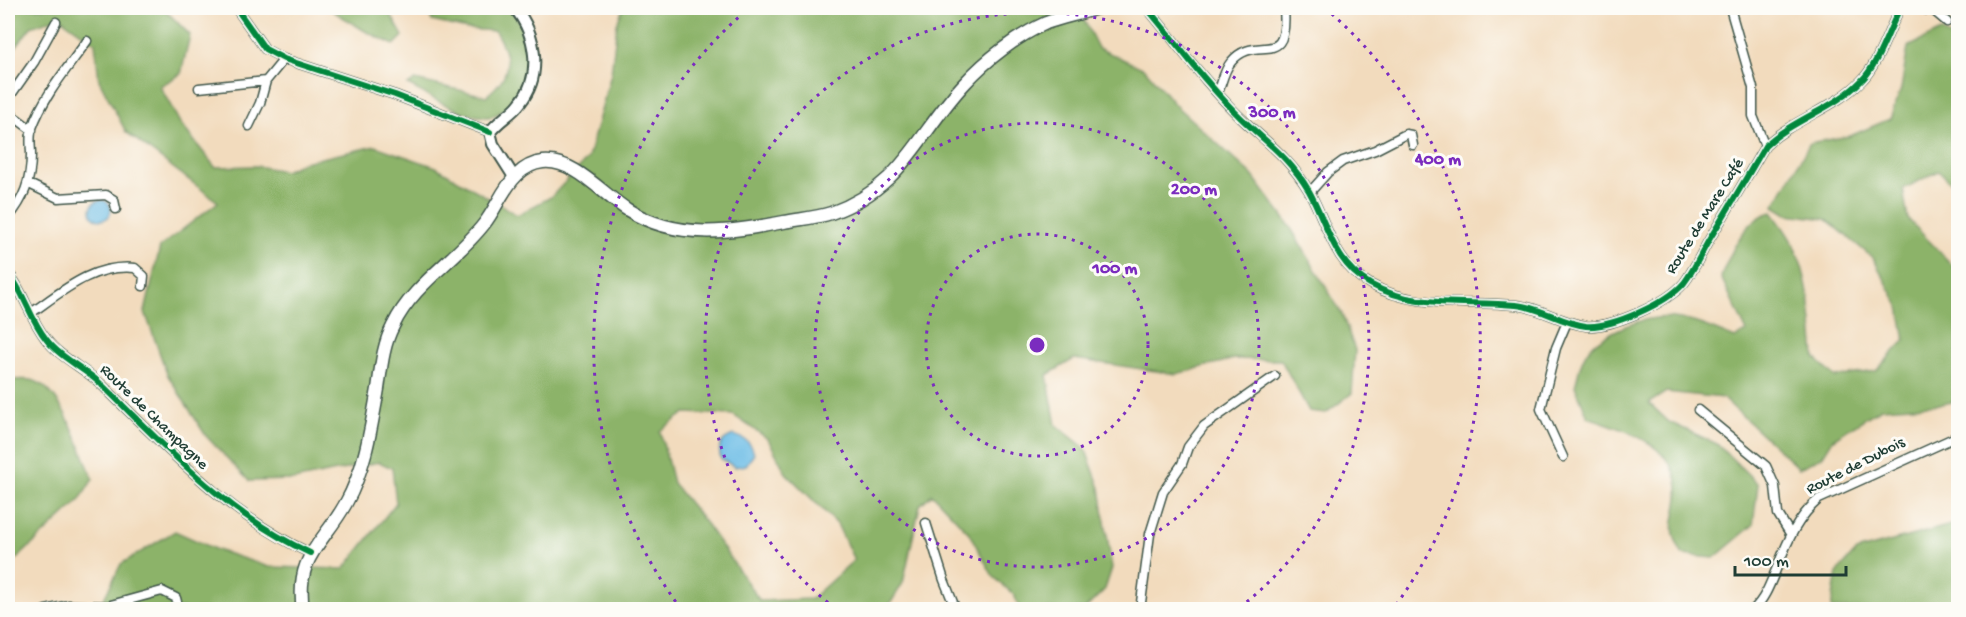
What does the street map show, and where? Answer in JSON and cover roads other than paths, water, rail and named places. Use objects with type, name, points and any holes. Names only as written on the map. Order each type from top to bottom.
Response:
[{"type":"main road","points":[[303,609],[303,575],[310,553],[346,504],[369,440],[384,352],[392,328],[402,309],[422,286],[483,225],[514,177],[535,163],[559,161],[628,210],[651,222],[698,233],[736,231],[829,213],[862,199],[892,177],[966,81],[1022,35],[1048,23],[1097,8]]},
{"type":"street","points":[[236,8],[265,49],[284,59],[395,95],[490,132]]},
{"type":"street","points":[[490,132],[500,119],[518,106],[524,98],[533,75],[534,53],[530,31],[515,8]]},
{"type":"street","name":"Route de Mare Café","points":[[1147,8],[1241,119],[1288,159],[1310,192],[1332,244],[1346,266],[1369,283],[1405,299],[1457,304],[1519,305],[1567,322],[1588,326],[1610,322],[1661,301],[1683,284],[1766,146],[1778,134],[1842,98],[1863,80],[1900,8]]},
{"type":"street","points":[[1218,93],[1228,67],[1238,56],[1277,46],[1282,41],[1286,25],[1284,8]]},
{"type":"street","points":[[1730,8],[1753,88],[1754,116],[1766,146]]},
{"type":"street","points":[[1914,8],[1934,11],[1947,22]]},
{"type":"street","points":[[32,130],[13,116],[8,99],[34,62],[56,22]]},
{"type":"street","points":[[8,218],[20,203],[29,184],[32,130],[50,91],[87,41]]},
{"type":"street","points":[[249,126],[266,81],[284,59]]},
{"type":"street","points":[[199,88],[266,81]]},
{"type":"street","points":[[490,132],[493,144],[514,177]]},
{"type":"street","points":[[1310,192],[1328,172],[1343,161],[1376,150],[1406,134],[1411,135],[1413,145]]},
{"type":"street","points":[[29,184],[58,198],[106,195],[114,200],[116,209]]},
{"type":"street","points":[[31,313],[80,278],[93,272],[125,267],[135,268],[144,276],[143,286]]},
{"type":"street","name":"Route de Champagne","points":[[8,272],[46,340],[100,383],[165,450],[204,485],[276,537],[310,553]]},
{"type":"street","points":[[1563,457],[1540,409],[1556,348],[1567,322]]},
{"type":"street","points":[[1140,609],[1150,534],[1163,492],[1182,464],[1188,447],[1204,426],[1275,376]]},
{"type":"street","points":[[1698,410],[1766,466],[1775,486],[1778,514],[1791,535]]},
{"type":"street","name":"Route de Dubois","points":[[1753,609],[1771,584],[1791,535],[1806,510],[1819,499],[1959,436]]},
{"type":"street","points":[[926,523],[956,609]]},
{"type":"street","points":[[45,609],[68,605],[107,606],[162,591],[176,598],[179,609]]},
{"type":"water","points":[[101,200],[108,203],[111,210],[108,217],[101,220],[94,217],[91,210],[94,203]]},
{"type":"water","points":[[734,435],[747,441],[753,450],[754,454],[746,465],[735,467],[721,459],[721,444]]}]
